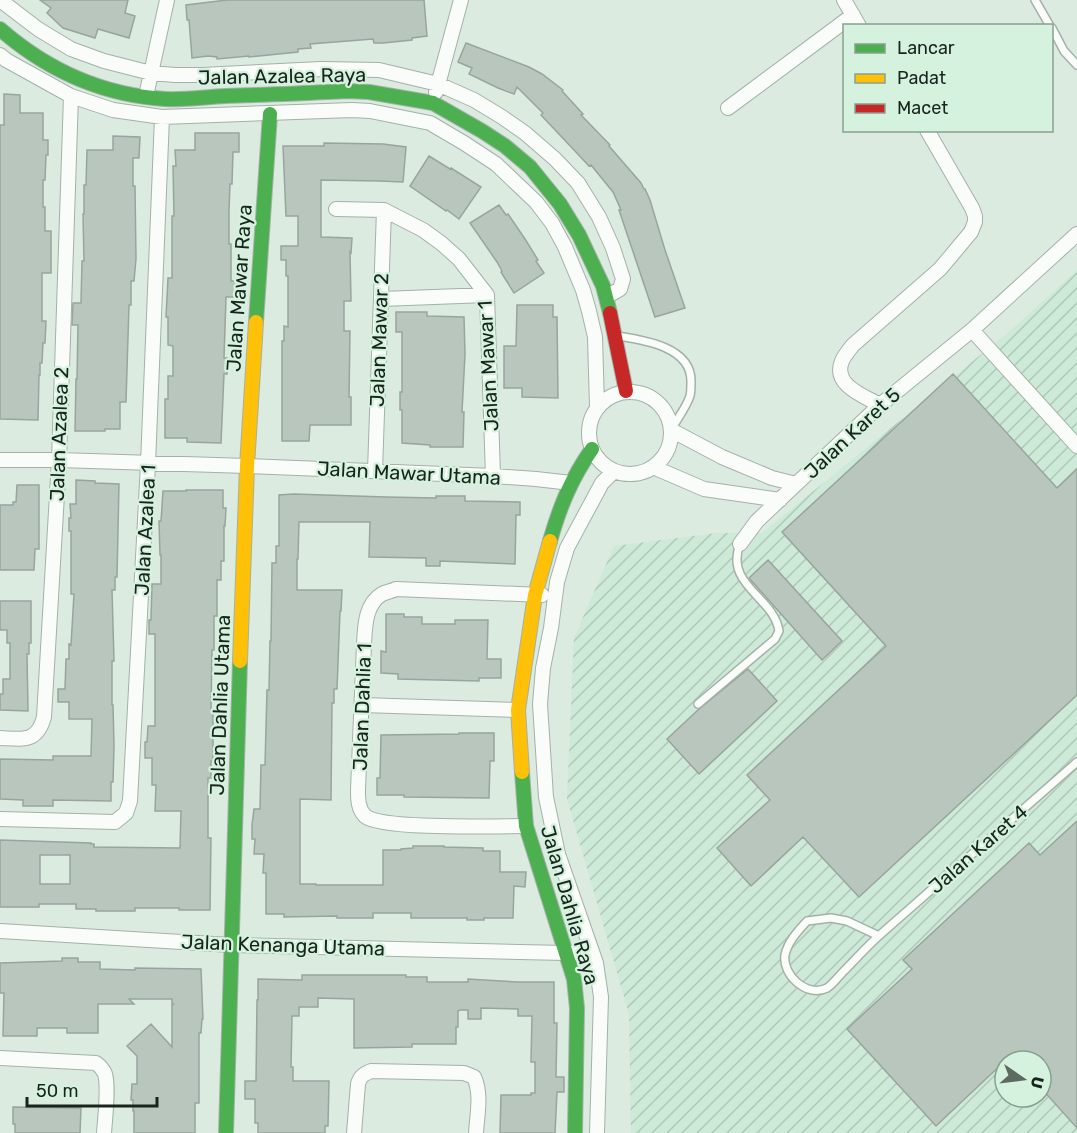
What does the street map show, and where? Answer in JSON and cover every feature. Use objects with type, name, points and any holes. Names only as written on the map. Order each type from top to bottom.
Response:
[{"type":"street","points":[[0,0],[38,29],[71,49],[104,62],[151,73],[193,75],[321,69],[380,70],[438,84],[474,100],[502,117],[540,146],[578,183],[599,217],[613,248],[623,279],[620,289],[606,297]]},
{"type":"street","points":[[146,96],[167,0]]},
{"type":"street","points":[[430,123],[433,103],[461,0]]},
{"type":"street","points":[[844,0],[856,20]]},
{"type":"street","name":"Jalan Azalea Raya","points":[[0,28],[17,44],[43,62],[77,79],[120,92],[166,99],[369,92],[433,103],[482,131],[530,167],[560,204],[579,235],[603,286],[626,391]]},
{"type":"street","points":[[728,108],[843,29]]},
{"type":"street","name":"Jalan Azalea Raya","points":[[0,55],[71,96],[113,110],[162,117],[370,111],[430,123],[473,148],[496,164],[525,190],[552,222],[565,247],[590,311],[595,337],[597,407]]},
{"type":"street","name":"Jalan Azalea 2","points":[[0,738],[21,739],[33,736],[41,729],[44,717],[59,460],[71,96]]},
{"type":"street","name":"Jalan Mawar Raya","points":[[247,466],[270,114]]},
{"type":"street","name":"Jalan Azalea 1","points":[[0,819],[115,822],[126,813],[130,801],[148,464],[162,117]]},
{"type":"street","points":[[880,405],[845,384],[840,377],[842,359],[853,345],[940,269],[971,232],[975,222],[972,208],[928,132]]},
{"type":"street","name":"Jalan Mawar 1","points":[[336,209],[384,210],[423,230],[459,259],[487,295],[493,476]]},
{"type":"street","name":"Jalan Mawar 2","points":[[375,471],[384,210]]},
{"type":"street","name":"Jalan Karet 5","points":[[740,544],[757,521],[880,405],[972,330],[1077,234]]},
{"type":"street","points":[[381,299],[487,295]]},
{"type":"street","points":[[972,330],[1077,446]]},
{"type":"street","points":[[626,391],[647,395],[657,401],[669,419],[671,430],[667,451],[661,460],[644,471],[634,474],[624,474],[604,466],[591,449],[589,438],[589,427],[597,407],[605,399],[626,391]]},
{"type":"street","points":[[671,430],[722,457],[772,478],[796,484]]},
{"type":"street","name":"Jalan Dahlia Raya","points":[[575,1133],[577,1008],[574,979],[526,826],[518,710],[535,595],[558,513],[579,467],[591,449]]},
{"type":"street","name":"Jalan Mawar Utama","points":[[0,460],[375,471],[493,476],[571,483]]},
{"type":"street","name":"Jalan Dahlia Utama","points":[[226,1133],[247,466]]},
{"type":"street","points":[[653,466],[704,489],[780,500]]},
{"type":"street","name":"Jalan Dahlia Raya","points":[[597,1133],[601,997],[596,963],[558,854],[546,797],[540,704],[543,668],[557,582],[567,548],[602,483],[614,471]]},
{"type":"street","name":"Jalan Dahlia 1","points":[[526,826],[406,825],[374,820],[364,815],[358,805],[358,790],[366,620],[371,605],[381,595],[396,589],[555,596]]},
{"type":"street","points":[[362,705],[518,710]]},
{"type":"street","name":"Jalan Kenanga Utama","points":[[0,931],[231,945],[565,953],[592,951]]},
{"type":"street","points":[[0,1058],[96,1063],[105,1076],[106,1084],[104,1133]]},
{"type":"street","points":[[354,1133],[358,1084],[360,1078],[371,1071],[464,1073],[474,1077],[478,1085],[476,1133]]},
{"type":"lane","points":[[1035,0],[1049,24]]},
{"type":"lane","points":[[1053,31],[1064,51],[1077,65]]},
{"type":"lane","points":[[615,336],[648,341],[669,349],[685,363],[691,375],[690,395],[671,430]]},
{"type":"lane","points":[[698,704],[775,639],[779,631],[775,618],[738,571],[736,553],[740,544]]},
{"type":"lane","name":"Jalan Karet 4","points":[[879,936],[847,921],[831,918],[807,921],[792,937],[785,956],[787,971],[804,988],[818,990],[826,988],[879,936],[1077,762]]},
{"type":"shaded area","points":[[1077,270],[1077,1133],[631,1133],[629,1014],[567,799],[574,638],[614,546],[717,533],[762,533],[1011,330]]},
{"type":"building","points":[[40,0],[128,0],[125,13],[135,16],[129,38],[98,29],[95,38],[63,28],[47,13],[51,8]]},
{"type":"building","points":[[227,0],[424,0],[427,36],[383,43],[374,43],[373,39],[310,44],[311,48],[298,49],[298,52],[249,57],[192,58],[186,5]]},
{"type":"building","points":[[466,43],[542,74],[563,90],[583,114],[581,115],[610,145],[645,189],[685,308],[655,317],[619,210],[621,210],[613,192],[591,165],[589,166],[517,87],[514,94],[469,74],[472,68],[458,62]]},
{"type":"building","points":[[4,94],[20,95],[20,113],[43,113],[43,140],[48,140],[45,180],[43,180],[43,207],[45,207],[45,231],[51,231],[51,273],[42,273],[42,321],[46,321],[45,343],[43,343],[39,375],[38,420],[0,419],[0,125],[4,125]]},
{"type":"building","points":[[195,133],[239,133],[239,152],[233,152],[232,184],[230,184],[229,244],[231,244],[231,281],[241,281],[241,297],[226,297],[224,358],[227,358],[227,374],[224,374],[221,443],[187,442],[187,438],[165,438],[165,399],[168,399],[168,376],[173,376],[173,346],[168,345],[168,317],[166,317],[168,278],[172,278],[173,166],[176,166],[175,150],[195,150]]},
{"type":"building","points":[[113,136],[140,137],[139,158],[133,158],[136,259],[134,281],[131,281],[131,305],[129,305],[126,402],[120,402],[120,429],[75,431],[78,325],[72,325],[73,303],[81,303],[87,150],[113,150]]},
{"type":"building","points":[[324,143],[383,144],[406,147],[403,182],[321,180],[321,237],[352,238],[351,301],[344,301],[344,331],[350,331],[351,425],[310,425],[309,441],[282,441],[282,341],[284,341],[284,326],[288,327],[288,276],[286,276],[286,260],[281,260],[281,246],[298,246],[298,216],[286,216],[283,146],[324,146]]},
{"type":"building","points":[[429,156],[481,187],[459,219],[410,186]]},
{"type":"building","points":[[499,205],[525,239],[544,273],[514,293],[497,262],[470,223]]},
{"type":"building","points":[[517,305],[553,305],[553,317],[557,317],[558,398],[522,397],[522,388],[504,388],[504,346],[516,346]]},
{"type":"building","points":[[396,312],[427,312],[427,316],[464,317],[463,447],[430,447],[430,445],[402,443],[400,392],[402,392],[402,332],[396,332]]},
{"type":"building","points":[[953,374],[1057,488],[1077,469],[1077,695],[859,897],[803,837],[751,886],[717,848],[770,800],[747,775],[886,646],[782,532]]},
{"type":"building","points":[[76,480],[119,484],[117,577],[115,577],[115,590],[112,590],[114,746],[111,801],[53,800],[53,806],[23,806],[23,800],[0,799],[0,759],[53,760],[53,756],[91,756],[92,719],[69,719],[69,702],[58,702],[58,689],[65,689],[66,659],[69,659],[69,644],[71,645],[74,594],[71,594],[69,518],[71,518],[70,504],[76,504]]},
{"type":"building","points":[[17,485],[39,485],[39,549],[35,549],[34,570],[0,570],[0,505],[13,505],[13,502],[16,502]]},
{"type":"building","points":[[223,490],[223,508],[226,508],[224,561],[221,561],[221,580],[217,580],[217,616],[214,616],[214,650],[212,650],[213,761],[211,761],[211,778],[208,778],[208,838],[211,838],[210,910],[135,908],[135,911],[96,911],[96,909],[76,909],[76,904],[0,907],[0,840],[91,843],[94,847],[180,848],[181,811],[155,811],[156,785],[152,785],[152,758],[145,758],[145,742],[147,742],[148,726],[155,726],[155,634],[149,634],[149,620],[151,620],[152,584],[161,584],[159,521],[161,521],[163,491]],"holes":[[[40,855],[70,855],[70,884],[40,884]]]},
{"type":"building","points":[[279,495],[436,498],[436,496],[465,496],[465,501],[520,502],[520,515],[516,515],[515,564],[440,561],[440,566],[426,566],[426,558],[369,557],[370,522],[299,522],[297,559],[297,590],[342,590],[337,689],[334,689],[334,703],[332,703],[331,800],[300,799],[300,884],[383,885],[383,850],[401,850],[413,848],[413,846],[483,848],[483,851],[500,851],[500,872],[526,872],[525,887],[514,886],[513,918],[467,920],[467,918],[411,918],[411,913],[373,913],[373,918],[284,917],[284,914],[266,914],[264,854],[254,854],[255,839],[252,839],[252,825],[254,809],[260,809],[261,765],[265,765],[272,563],[276,563],[276,546],[279,546]]},
{"type":"building","points":[[768,560],[842,641],[822,660],[749,578]]},
{"type":"building","points":[[0,601],[31,601],[31,643],[29,643],[29,654],[27,654],[28,711],[0,710],[3,679],[10,679],[10,643],[7,643],[7,630],[0,630]]},
{"type":"building","points":[[386,614],[422,617],[422,624],[455,624],[455,620],[488,620],[487,659],[501,659],[501,678],[479,678],[479,681],[398,679],[398,674],[381,673],[381,651],[386,652]]},
{"type":"building","points":[[748,669],[777,701],[699,774],[667,739]]},
{"type":"building","points":[[494,733],[494,761],[490,761],[489,798],[377,795],[377,778],[380,778],[381,735]]},
{"type":"building","points":[[1077,821],[1077,1128],[1053,1101],[1053,1049],[993,1049],[993,1072],[936,1126],[847,1029],[912,969],[903,960],[1029,843],[1040,855]]},
{"type":"building","points":[[62,958],[78,958],[78,962],[100,962],[100,969],[201,969],[203,1019],[201,1033],[199,1033],[199,1103],[195,1103],[195,1133],[134,1133],[133,1100],[131,1100],[132,1084],[137,1084],[137,1056],[127,1046],[151,1024],[172,1047],[172,1005],[174,1004],[172,1004],[172,999],[129,999],[134,1004],[98,1004],[98,1033],[67,1033],[67,1028],[37,1028],[37,1036],[3,1036],[4,993],[0,993],[0,963],[62,961]]},
{"type":"building","points":[[302,975],[406,975],[406,977],[427,977],[427,982],[468,982],[468,979],[554,982],[554,1023],[557,1023],[556,1077],[564,1077],[564,1092],[557,1092],[555,1133],[500,1133],[501,1095],[535,1093],[535,1062],[531,1062],[532,1016],[518,1016],[518,1009],[481,1008],[481,1019],[468,1019],[468,1010],[460,1010],[458,1011],[458,1027],[456,1027],[456,1044],[354,1048],[354,999],[318,998],[318,1007],[299,1007],[299,1016],[292,1016],[291,1067],[293,1067],[293,1081],[329,1081],[328,1126],[325,1126],[325,1133],[258,1133],[258,1123],[255,1123],[255,1099],[245,1099],[245,1081],[256,1081],[258,979],[302,980]]},
{"type":"building","points":[[13,1107],[81,1108],[80,1133],[15,1133]]},
{"type":"traffic: fast","points":[[0,29],[37,57],[77,78],[142,97],[180,99],[348,91],[369,92],[433,103],[505,146],[530,167],[560,204],[579,235],[603,286],[610,313]]},
{"type":"traffic: fast","points":[[256,322],[270,114]]},
{"type":"traffic: fast","points":[[550,541],[567,493],[592,449]]},
{"type":"traffic: fast","points":[[226,1133],[240,661]]},
{"type":"traffic: fast","points":[[522,772],[526,826],[574,979],[577,1008],[575,1133]]},
{"type":"traffic: slow","points":[[240,661],[247,466],[256,322]]},
{"type":"traffic: slow","points":[[522,772],[518,710],[535,595],[550,541]]},
{"type":"traffic: jam","points":[[610,313],[626,391]]}]
